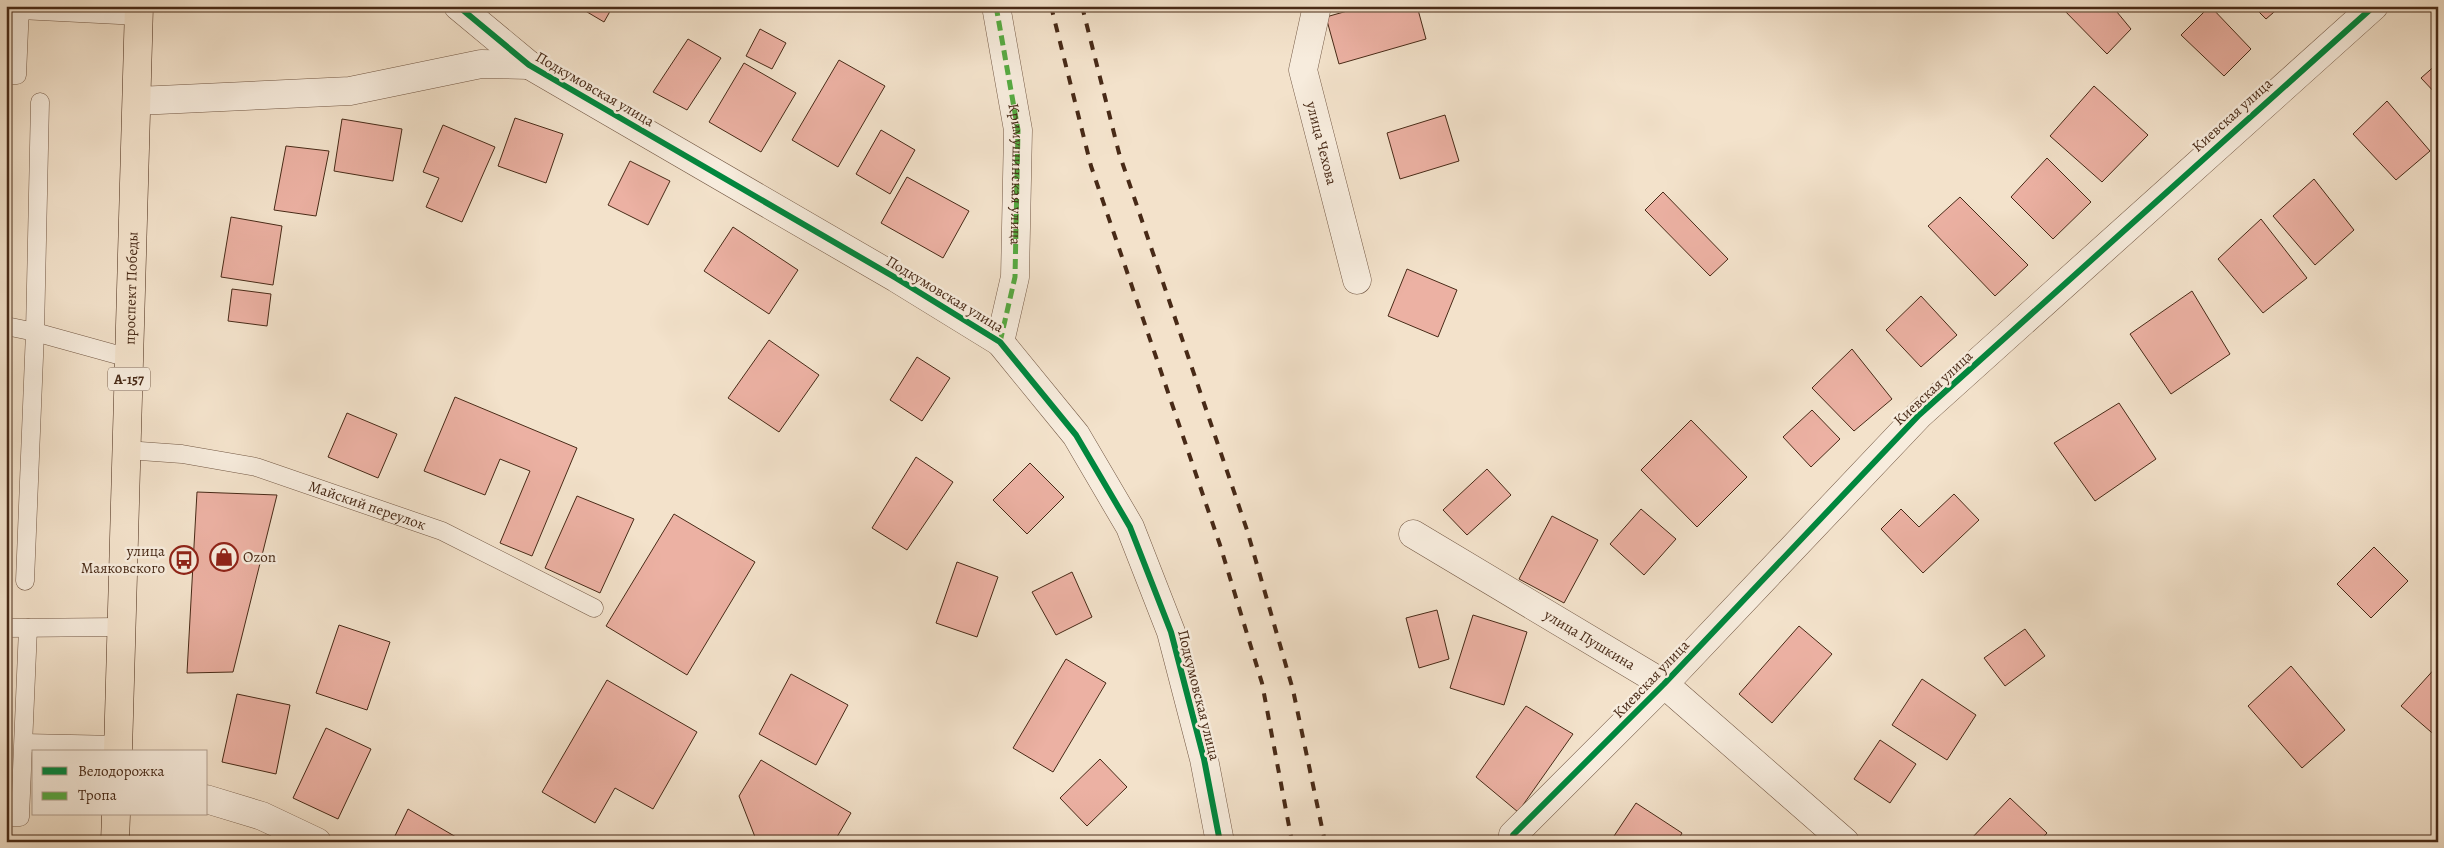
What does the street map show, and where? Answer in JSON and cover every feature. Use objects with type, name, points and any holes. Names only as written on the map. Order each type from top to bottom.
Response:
[{"type":"main road","name":"проспект Победы","points":[[119,748],[139,11]]},
{"type":"main road","points":[[115,842],[116,816]]},
{"type":"street","name":"Подкумовская улица","points":[[458,6],[529,65],[896,278],[1000,342],[1076,435],[1130,527],[1171,632],[1204,759],[1220,842]]},
{"type":"street","name":"Кримушинская улица","points":[[996,6],[1018,130],[1015,277],[1000,342]]},
{"type":"street","name":"улица Чехова","points":[[1317,6],[1303,70],[1357,280]]},
{"type":"street","name":"Киевская улица","points":[[1513,838],[1664,684],[1919,415],[2374,6]]},
{"type":"street","name":"Подкумовская улица","points":[[137,101],[350,91],[481,64],[529,65]]},
{"type":"street","name":"улица Пушкина","points":[[1413,534],[1664,684],[1845,842]]},
{"type":"street","points":[[208,800],[262,816],[316,842]]},
{"type":"lane","points":[[6,75],[17,75],[20,8],[139,11]]},
{"type":"lane","points":[[25,581],[35,332],[40,102]]},
{"type":"lane","points":[[6,326],[129,358]]},
{"type":"lane","name":"Майский переулок","points":[[126,450],[182,454],[256,467],[442,531],[594,608]]},
{"type":"lane","points":[[6,628],[121,627]]},
{"type":"lane","points":[[6,817],[20,817],[28,628]]},
{"type":"lane","points":[[24,743],[119,748]]},
{"type":"building","points":[[577,6],[613,6],[604,22]]},
{"type":"building","points":[[1365,6],[1417,6],[1426,39],[1339,64],[1326,17]]},
{"type":"building","points":[[2060,6],[2112,6],[2131,29],[2107,54]]},
{"type":"building","points":[[2210,6],[2251,49],[2224,76],[2181,35]]},
{"type":"building","points":[[2253,6],[2281,6],[2266,19]]},
{"type":"building","points":[[760,29],[786,43],[772,69],[746,56]]},
{"type":"building","points":[[688,39],[721,58],[687,110],[653,92]]},
{"type":"building","points":[[839,60],[885,86],[838,167],[792,140]]},
{"type":"building","points":[[744,63],[796,93],[761,152],[709,122]]},
{"type":"building","points":[[2438,63],[2438,96],[2421,78]]},
{"type":"building","points":[[2094,86],[2148,135],[2102,182],[2050,136]]},
{"type":"building","points":[[2387,101],[2430,151],[2396,180],[2353,134]]},
{"type":"building","points":[[1445,115],[1459,161],[1400,179],[1387,133]]},
{"type":"building","points":[[515,118],[563,134],[546,183],[498,166]]},
{"type":"building","points":[[342,119],[402,129],[393,181],[334,171]]},
{"type":"building","points":[[443,125],[495,147],[462,222],[426,207],[439,178],[423,172]]},
{"type":"building","points":[[881,130],[915,150],[890,194],[856,174]]},
{"type":"building","points":[[286,146],[329,151],[316,216],[274,210]]},
{"type":"building","points":[[2047,158],[2091,202],[2053,239],[2011,197]]},
{"type":"building","points":[[630,161],[670,181],[648,225],[608,205]]},
{"type":"building","points":[[907,177],[969,211],[943,258],[881,223]]},
{"type":"building","points":[[2314,179],[2354,230],[2315,265],[2273,216]]},
{"type":"building","points":[[1663,192],[1728,259],[1710,276],[1645,210]]},
{"type":"building","points":[[1960,197],[2028,265],[1995,296],[1928,226]]},
{"type":"building","points":[[231,217],[282,226],[273,285],[221,277]]},
{"type":"building","points":[[2261,219],[2307,278],[2263,313],[2218,259]]},
{"type":"building","points":[[733,227],[798,270],[769,314],[704,271]]},
{"type":"building","points":[[1407,269],[1457,290],[1438,337],[1388,316]]},
{"type":"building","points":[[232,289],[271,294],[267,326],[228,321]]},
{"type":"building","points":[[2192,291],[2230,354],[2171,394],[2130,334]]},
{"type":"building","points":[[1921,296],[1957,335],[1921,367],[1886,330]]},
{"type":"building","points":[[769,340],[819,375],[779,432],[728,398]]},
{"type":"building","points":[[1852,349],[1892,399],[1854,431],[1812,388]]},
{"type":"building","points":[[917,357],[950,378],[922,421],[890,400]]},
{"type":"building","points":[[455,397],[577,448],[532,556],[500,543],[530,471],[500,459],[485,495],[424,471]]},
{"type":"building","points":[[2119,403],[2156,459],[2095,501],[2054,443]]},
{"type":"building","points":[[1812,410],[1840,439],[1811,467],[1783,437]]},
{"type":"building","points":[[347,413],[397,434],[378,478],[328,457]]},
{"type":"building","points":[[1691,420],[1747,477],[1697,527],[1641,470]]},
{"type":"building","points":[[916,457],[953,482],[907,550],[872,528]]},
{"type":"building","points":[[1030,463],[1064,497],[1027,534],[993,500]]},
{"type":"building","points":[[1487,469],[1511,495],[1467,535],[1443,510]]},
{"type":"building","points":[[197,492],[277,495],[233,672],[187,673]]},
{"type":"building","points":[[1954,494],[1979,520],[1923,573],[1881,529],[1901,509],[1919,527]]},
{"type":"building","points":[[577,496],[634,519],[600,593],[545,568]]},
{"type":"building","points":[[1641,509],[1676,539],[1644,575],[1610,544]]},
{"type":"building","points":[[674,514],[755,562],[687,675],[606,626]]},
{"type":"building","points":[[1552,516],[1598,540],[1564,603],[1519,579]]},
{"type":"building","points":[[2374,547],[2408,581],[2371,618],[2337,584]]},
{"type":"building","points":[[957,562],[998,577],[977,637],[936,623]]},
{"type":"building","points":[[1072,572],[1092,617],[1056,635],[1032,592]]},
{"type":"building","points":[[1437,610],[1449,659],[1419,668],[1406,618]]},
{"type":"building","points":[[1473,615],[1527,632],[1504,705],[1450,688]]},
{"type":"building","points":[[339,625],[390,642],[367,710],[316,693]]},
{"type":"building","points":[[1799,626],[1832,654],[1772,723],[1739,694]]},
{"type":"building","points":[[2025,629],[2045,656],[2005,686],[1984,658]]},
{"type":"building","points":[[1066,659],[1106,683],[1053,772],[1013,748]]},
{"type":"building","points":[[2438,665],[2438,738],[2401,706]]},
{"type":"building","points":[[2291,666],[2345,730],[2302,768],[2248,706]]},
{"type":"building","points":[[791,674],[848,705],[816,765],[759,734]]},
{"type":"building","points":[[1922,679],[1976,715],[1947,760],[1892,725]]},
{"type":"building","points":[[607,680],[697,732],[653,809],[615,788],[595,823],[542,792]]},
{"type":"building","points":[[237,694],[290,705],[276,774],[222,762]]},
{"type":"building","points":[[1526,706],[1573,734],[1518,812],[1476,777]]},
{"type":"building","points":[[326,728],[371,749],[338,819],[293,798]]},
{"type":"building","points":[[1880,740],[1916,764],[1890,803],[1854,779]]},
{"type":"building","points":[[1100,759],[1127,787],[1087,826],[1060,798]]},
{"type":"building","points":[[761,760],[851,813],[834,842],[757,842],[739,796]]},
{"type":"building","points":[[2010,798],[2047,833],[2039,842],[1968,842]]},
{"type":"building","points":[[1636,803],[1682,833],[1677,842],[1610,842]]},
{"type":"building","points":[[408,809],[456,837],[454,842],[392,842]]},
{"type":"railway","points":[[1051,6],[1091,166],[1220,545],[1262,683],[1292,842]]},
{"type":"railway","points":[[1082,6],[1119,153],[1247,530],[1293,690],[1325,842]]},
{"type":"marked path","points":[[996,6],[1018,130],[1015,277],[1000,342]]},
{"type":"cycle path","points":[[458,6],[529,65],[896,278],[1000,342],[1076,435],[1130,527],[1171,632],[1204,759],[1220,842]]},
{"type":"cycle path","points":[[1514,842],[1513,835],[1664,684],[1919,415],[2374,6]]},
{"type":"place","name":"Ozon","points":[[224,557]]},
{"type":"place","name":"улица Маяковского","points":[[184,560]]}]
